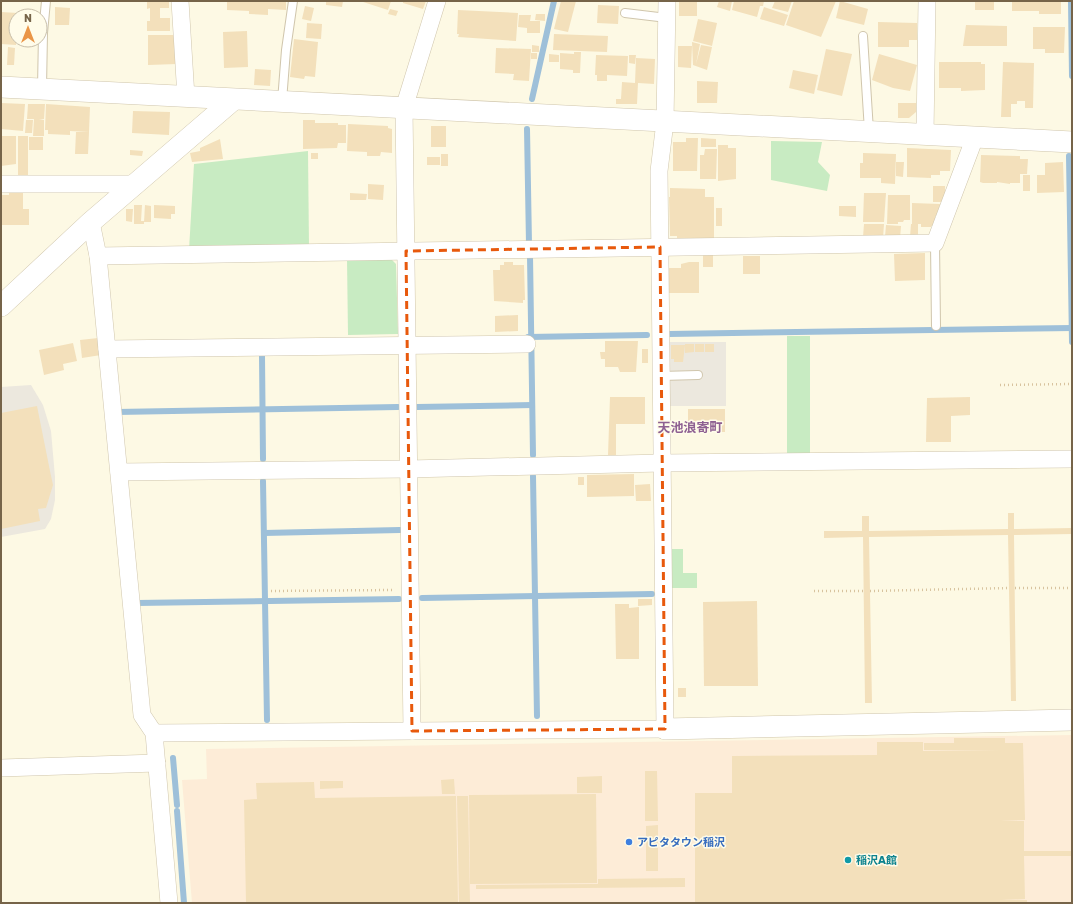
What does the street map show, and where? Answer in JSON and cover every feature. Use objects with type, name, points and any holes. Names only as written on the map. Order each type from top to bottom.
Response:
[{"type":"street","points":[[180,1],[186,97]]},
{"type":"street","points":[[412,731],[404,108],[437,1]]},
{"type":"street","points":[[665,729],[659,171],[665,122],[667,1]]},
{"type":"street","points":[[925,134],[927,1]]},
{"type":"street","points":[[1,87],[1072,142]]},
{"type":"street","points":[[1,306],[91,222],[233,100]]},
{"type":"street","points":[[98,256],[935,243],[975,137]]},
{"type":"street","points":[[1,184],[135,184]]},
{"type":"street","points":[[91,222],[98,256],[142,714],[154,733],[169,903]]},
{"type":"street","points":[[107,349],[527,344]]},
{"type":"street","points":[[118,472],[409,469],[662,463],[1072,459]]},
{"type":"street","points":[[154,733],[665,729],[1072,720]]},
{"type":"street","points":[[1,768],[157,763]]},
{"type":"lane","points":[[42,89],[43,33],[46,1]]},
{"type":"lane","points":[[282,102],[286,50],[293,1]]},
{"type":"lane","points":[[625,13],[667,18]]},
{"type":"lane","points":[[863,36],[869,132]]},
{"type":"lane","points":[[935,243],[936,326]]},
{"type":"lane","points":[[661,376],[698,375]]},
{"type":"path","points":[[1000,386],[1072,384]]},
{"type":"path","points":[[870,591],[1009,588]]},
{"type":"path","points":[[1015,588],[1072,588]]},
{"type":"path","points":[[271,591],[410,590]]},
{"type":"path","points":[[814,591],[863,591]]},
{"type":"highlighted area","points":[[660,247],[665,729],[412,731],[406,251]]},
{"type":"shaded area","points":[[668,342],[726,342],[726,406],[668,406]]},
{"type":"shaded area","points":[[31,385],[43,405],[51,431],[55,477],[55,500],[51,519],[45,529],[1,537],[1,387]]},
{"type":"shaded area","name":"アピタタウン稲沢","points":[[1072,735],[1072,903],[192,903],[182,780],[207,779],[206,749]]},
{"type":"green space","points":[[771,141],[822,142],[818,162],[830,175],[827,191],[771,180]]},
{"type":"green space","points":[[308,151],[309,248],[189,250],[194,164]]},
{"type":"green space","points":[[390,258],[396,264],[398,334],[348,335],[347,259]]},
{"type":"green space","points":[[787,336],[810,336],[810,454],[787,454]]},
{"type":"green space","points":[[670,549],[683,549],[683,573],[697,573],[697,588],[671,588]]},
{"type":"building","points":[[147,1],[169,1],[169,8],[160,8],[160,18],[170,18],[170,31],[147,31],[147,21],[150,21],[150,8],[147,9]]},
{"type":"building","points":[[227,1],[286,1],[286,10],[268,9],[268,15],[249,14],[249,11],[227,10]]},
{"type":"building","points":[[326,1],[343,1],[342,7],[326,5]]},
{"type":"building","points":[[360,1],[391,1],[388,10]]},
{"type":"building","points":[[403,1],[426,1],[423,9],[403,3]]},
{"type":"building","points":[[561,1],[576,1],[568,32],[554,29]]},
{"type":"building","points":[[679,1],[697,1],[697,16],[679,16]]},
{"type":"building","points":[[719,1],[732,1],[730,11],[717,7]]},
{"type":"building","points":[[734,1],[764,1],[763,6],[760,6],[757,17],[732,10]]},
{"type":"building","points":[[775,1],[792,1],[788,12],[772,8]]},
{"type":"building","points":[[794,1],[836,1],[821,37],[786,25]]},
{"type":"building","points":[[840,1],[868,9],[864,25],[836,18]]},
{"type":"building","points":[[975,1],[994,1],[994,10],[975,10]]},
{"type":"building","points":[[1012,1],[1061,1],[1061,14],[1039,14],[1039,11],[1012,11]]},
{"type":"building","points":[[598,5],[619,6],[618,24],[597,23]]},
{"type":"building","points":[[305,6],[314,8],[311,21],[302,19]]},
{"type":"building","points":[[55,7],[70,8],[69,25],[55,25]]},
{"type":"building","points":[[764,7],[788,15],[784,26],[760,19]]},
{"type":"building","points":[[390,9],[398,11],[396,16],[388,14]]},
{"type":"building","points":[[458,10],[518,13],[516,41],[458,37]]},
{"type":"building","points":[[1,12],[8,12],[8,44],[1,44]]},
{"type":"building","points":[[536,14],[545,14],[545,21],[535,20]]},
{"type":"building","points":[[519,15],[531,15],[530,21],[540,21],[540,33],[527,33],[527,28],[518,27]]},
{"type":"building","points":[[698,19],[717,23],[712,46],[693,41]]},
{"type":"building","points":[[878,22],[917,23],[917,40],[909,40],[909,47],[878,47]]},
{"type":"building","points":[[307,23],[322,24],[321,39],[306,38]]},
{"type":"building","points":[[966,25],[1007,26],[1007,46],[963,46]]},
{"type":"building","points":[[1033,27],[1065,27],[1064,53],[1045,53],[1045,49],[1033,49]]},
{"type":"building","points":[[247,31],[248,67],[224,68],[223,32]]},
{"type":"building","points":[[554,34],[608,36],[607,52],[553,50]]},
{"type":"building","points":[[148,35],[177,35],[177,64],[148,65]]},
{"type":"building","points":[[294,39],[318,42],[315,77],[305,76],[304,79],[290,77]]},
{"type":"building","points":[[692,42],[700,44],[696,64],[701,45],[712,47],[707,70],[693,65]]},
{"type":"building","points":[[532,45],[539,46],[539,52],[532,52]]},
{"type":"building","points":[[678,46],[692,46],[691,68],[678,67]]},
{"type":"building","points":[[8,47],[15,48],[14,65],[7,65]]},
{"type":"building","points":[[496,48],[531,49],[529,81],[513,80],[514,74],[495,73]]},
{"type":"building","points":[[826,49],[852,54],[842,96],[817,90]]},
{"type":"building","points":[[574,52],[581,52],[580,73],[573,73],[573,70],[560,69],[560,53],[574,54]]},
{"type":"building","points":[[531,53],[537,53],[537,59],[531,59]]},
{"type":"building","points":[[549,54],[559,55],[559,62],[549,62]]},
{"type":"building","points":[[879,54],[917,65],[910,91],[893,88],[872,80]]},
{"type":"building","points":[[596,55],[628,56],[627,76],[607,75],[607,81],[597,81],[597,75],[595,75]]},
{"type":"building","points":[[629,55],[636,55],[635,64],[629,63]]},
{"type":"building","points":[[636,58],[655,59],[654,84],[638,83],[637,104],[616,104],[616,99],[621,99],[622,82],[635,83]]},
{"type":"building","points":[[939,62],[981,62],[981,64],[985,64],[985,90],[961,91],[961,88],[939,88]]},
{"type":"building","points":[[1003,62],[1034,63],[1033,108],[1025,108],[1025,101],[1017,101],[1017,104],[1011,104],[1011,117],[1001,117]]},
{"type":"building","points":[[255,69],[271,70],[270,86],[254,85]]},
{"type":"building","points":[[793,70],[818,75],[814,94],[789,88]]},
{"type":"building","points":[[697,81],[718,82],[717,103],[697,103]]},
{"type":"building","points":[[1,103],[25,104],[23,131],[1,129]]},
{"type":"building","points":[[898,103],[916,103],[916,112],[909,118],[898,118]]},
{"type":"building","points":[[28,104],[45,104],[44,119],[39,120],[44,120],[44,136],[33,136],[34,119],[27,119]]},
{"type":"building","points":[[46,104],[90,107],[89,132],[70,131],[70,135],[48,134],[48,130],[45,130]]},
{"type":"building","points":[[133,111],[170,112],[169,135],[132,133]]},
{"type":"building","points":[[26,120],[33,120],[32,133],[25,133]]},
{"type":"building","points":[[303,120],[315,120],[315,123],[338,123],[338,125],[346,125],[346,143],[338,143],[337,148],[303,149]]},
{"type":"building","points":[[348,124],[388,126],[388,128],[392,129],[392,153],[381,152],[380,156],[367,156],[367,152],[347,151]]},
{"type":"building","points":[[431,126],[446,126],[446,147],[431,147]]},
{"type":"building","points":[[76,132],[89,132],[88,154],[75,154]]},
{"type":"building","points":[[1,136],[16,136],[16,164],[1,166]]},
{"type":"building","points":[[18,136],[28,136],[28,176],[18,176]]},
{"type":"building","points":[[29,137],[43,137],[43,150],[29,150]]},
{"type":"building","points":[[686,138],[698,138],[697,171],[673,171],[673,142],[686,142]]},
{"type":"building","points":[[701,138],[716,139],[716,147],[701,147]]},
{"type":"building","points":[[220,139],[223,159],[192,162],[190,153],[200,151],[200,148]]},
{"type":"building","points":[[718,145],[728,145],[728,148],[736,148],[736,179],[718,181]]},
{"type":"building","points":[[907,148],[951,150],[950,171],[940,171],[940,175],[931,175],[931,178],[907,177]]},
{"type":"building","points":[[705,149],[717,149],[716,179],[700,179],[700,155],[704,155]]},
{"type":"building","points":[[130,150],[143,151],[142,156],[130,155]]},
{"type":"building","points":[[311,153],[318,153],[318,159],[311,159]]},
{"type":"building","points":[[863,153],[896,154],[895,184],[881,183],[881,178],[860,178],[860,163],[863,163]]},
{"type":"building","points":[[441,154],[448,154],[448,166],[441,166]]},
{"type":"building","points":[[981,155],[1020,156],[1020,159],[1028,159],[1027,174],[1020,174],[1020,183],[1010,184],[980,182]]},
{"type":"building","points":[[427,157],[440,157],[440,165],[427,165]]},
{"type":"building","points":[[896,162],[904,162],[903,177],[896,176]]},
{"type":"building","points":[[1063,162],[1064,192],[1037,193],[1037,175],[1045,175],[1045,163]]},
{"type":"building","points":[[1023,175],[1030,175],[1030,191],[1023,191]]},
{"type":"building","points":[[368,184],[384,185],[383,200],[368,199]]},
{"type":"building","points":[[933,186],[945,186],[945,202],[933,202]]},
{"type":"building","points":[[670,188],[705,189],[705,197],[714,197],[714,239],[677,239],[677,236],[670,236]]},
{"type":"building","points":[[9,191],[23,191],[23,209],[29,209],[29,225],[1,225],[1,195],[9,195]]},
{"type":"building","points":[[350,193],[367,194],[366,200],[350,200]]},
{"type":"building","points":[[864,193],[886,193],[884,222],[863,222]]},
{"type":"building","points":[[888,195],[910,195],[910,220],[898,222],[898,224],[887,224]]},
{"type":"building","points":[[912,203],[940,204],[938,216],[935,216],[935,226],[921,227],[921,224],[912,224]]},
{"type":"building","points":[[134,205],[142,205],[141,221],[144,221],[144,224],[134,224]]},
{"type":"building","points":[[145,205],[151,206],[151,222],[144,222]]},
{"type":"building","points":[[154,205],[175,206],[175,214],[171,214],[171,219],[154,218]]},
{"type":"building","points":[[839,206],[856,206],[856,217],[839,216]]},
{"type":"building","points":[[716,208],[722,208],[722,226],[716,226]]},
{"type":"building","points":[[126,209],[133,209],[132,222],[126,221]]},
{"type":"building","points":[[864,224],[884,224],[883,238],[863,237]]},
{"type":"building","points":[[911,224],[918,224],[918,237],[910,237]]},
{"type":"building","points":[[886,225],[901,226],[900,238],[885,237]]},
{"type":"building","points":[[925,253],[925,280],[895,281],[894,254]]},
{"type":"building","points":[[703,255],[713,255],[713,267],[703,267]]},
{"type":"building","points":[[743,256],[760,256],[760,274],[743,274]]},
{"type":"building","points":[[504,262],[513,262],[513,265],[524,265],[525,300],[523,300],[523,303],[494,301],[493,270],[500,270],[500,265],[504,265]]},
{"type":"building","points":[[699,262],[699,293],[669,293],[669,268],[681,268],[681,264]]},
{"type":"building","points":[[518,315],[518,331],[495,332],[495,316]]},
{"type":"building","points":[[98,338],[101,355],[82,358],[80,340]]},
{"type":"building","points":[[605,341],[638,341],[636,372],[620,372],[618,367],[605,367],[605,359],[601,359],[600,352],[605,352]]},
{"type":"building","points":[[73,343],[77,361],[63,364],[64,370],[44,375],[39,350]]},
{"type":"building","points":[[685,344],[694,344],[694,352],[685,353]]},
{"type":"building","points":[[695,344],[704,344],[704,352],[695,352]]},
{"type":"building","points":[[705,344],[714,344],[714,352],[705,352]]},
{"type":"building","points":[[671,345],[685,345],[683,362],[674,362],[674,359],[671,359]]},
{"type":"building","points":[[642,349],[648,349],[648,363],[642,363]]},
{"type":"building","points":[[610,397],[645,397],[645,424],[616,424],[616,455],[608,455]]},
{"type":"building","points":[[970,397],[970,415],[951,416],[951,442],[926,442],[927,398]]},
{"type":"building","points":[[37,406],[53,485],[46,508],[38,509],[40,521],[1,529],[1,413]]},
{"type":"building","points":[[688,409],[725,409],[725,432],[688,432]]},
{"type":"building","points":[[634,474],[634,496],[587,497],[587,475]]},
{"type":"building","points":[[578,477],[584,477],[584,485],[578,485]]},
{"type":"building","points":[[650,484],[651,501],[636,501],[635,485]]},
{"type":"building","points":[[1008,513],[1014,513],[1014,529],[1072,528],[1072,534],[1014,535],[1016,701],[1011,701],[1008,535],[869,537],[872,703],[865,703],[863,537],[824,538],[824,531],[862,531],[862,516],[869,516],[869,531],[1008,529]]},
{"type":"building","points":[[638,599],[652,599],[652,605],[638,606]]},
{"type":"building","points":[[757,601],[758,686],[704,686],[703,602]]},
{"type":"building","points":[[615,604],[629,604],[629,608],[639,607],[639,659],[616,659]]},
{"type":"building","points":[[678,688],[686,688],[686,697],[678,697]]},
{"type":"building","name":"稲沢A館","points":[[954,738],[1005,738],[1005,743],[1023,743],[1025,820],[1000,821],[1024,821],[1024,851],[1072,851],[1072,856],[1024,856],[1025,899],[1001,900],[1027,900],[1027,903],[695,903],[695,793],[732,793],[732,756],[877,755],[877,742],[923,742],[923,751],[1000,750],[924,750],[924,743],[954,743]]},
{"type":"building","points":[[645,771],[657,771],[658,821],[645,821]]},
{"type":"building","points":[[602,776],[602,793],[577,793],[577,777]]},
{"type":"building","points":[[454,779],[455,794],[442,794],[441,780]]},
{"type":"building","points":[[320,781],[343,781],[343,788],[320,789]]},
{"type":"building","points":[[314,782],[315,798],[456,796],[458,903],[246,903],[244,800],[257,799],[256,783]]},
{"type":"building","points":[[596,794],[597,883],[470,884],[469,795]]},
{"type":"building","points":[[457,796],[468,796],[470,903],[459,903]]},
{"type":"building","points":[[658,825],[658,871],[646,871],[646,826]]},
{"type":"building","points":[[685,878],[685,887],[476,889],[476,885],[598,884],[598,879]]},
{"type":"waterway","points":[[532,99],[554,1]]},
{"type":"waterway","points":[[1071,1],[1072,76]]},
{"type":"waterway","points":[[527,129],[529,244]]},
{"type":"waterway","points":[[1069,156],[1072,342]]},
{"type":"waterway","points":[[530,256],[533,455]]},
{"type":"waterway","points":[[669,334],[1072,328]]},
{"type":"waterway","points":[[528,337],[647,335]]},
{"type":"waterway","points":[[262,356],[263,459]]},
{"type":"waterway","points":[[417,407],[532,405]]},
{"type":"waterway","points":[[117,412],[398,407]]},
{"type":"waterway","points":[[533,476],[537,716]]},
{"type":"waterway","points":[[263,481],[267,720]]},
{"type":"waterway","points":[[264,533],[400,530]]},
{"type":"waterway","points":[[422,598],[652,594]]},
{"type":"waterway","points":[[137,603],[399,599]]},
{"type":"waterway","points":[[173,758],[177,805]]},
{"type":"waterway","points":[[177,811],[184,903]]},
{"type":"place","name":"アピタタウン稲沢","points":[[629,842]]},
{"type":"place","name":"稲沢A館","points":[[848,860]]},
{"type":"district","name":"天池浪寄町","points":[[690,427]]}]
